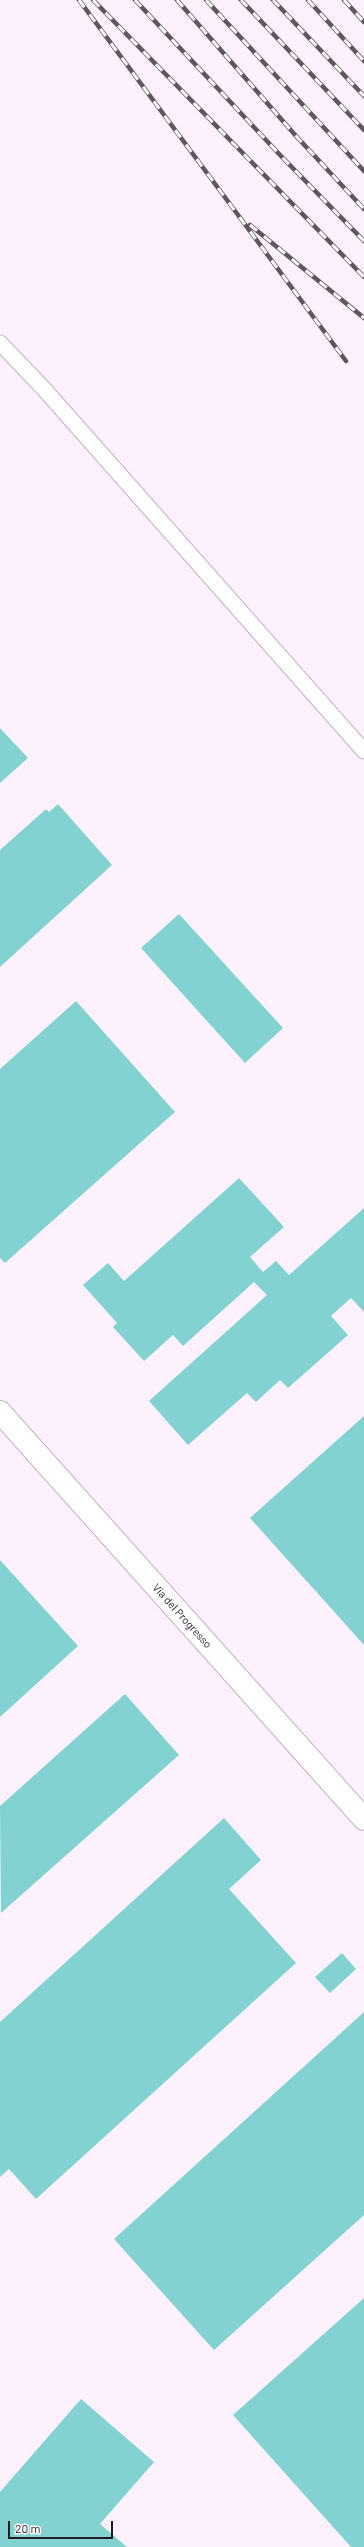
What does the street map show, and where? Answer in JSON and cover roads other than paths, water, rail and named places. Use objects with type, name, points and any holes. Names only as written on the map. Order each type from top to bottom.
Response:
[{"type":"street","name":"Via del Progresso","points":[[0,1412],[364,1819]]},
{"type":"lane","points":[[0,343],[44,389],[364,751]]},
{"type":"railway","points":[[79,0],[346,361]]},
{"type":"railway","points":[[93,0],[364,277]]},
{"type":"railway","points":[[135,0],[280,155],[364,241]]},
{"type":"railway","points":[[177,0],[296,136],[364,209]]},
{"type":"railway","points":[[206,0],[364,171]]},
{"type":"railway","points":[[241,0],[364,130]]},
{"type":"railway","points":[[273,0],[364,96]]},
{"type":"railway","points":[[308,0],[364,61]]},
{"type":"railway","points":[[344,0],[364,22]]},
{"type":"railway","points":[[250,225],[364,318]]}]
